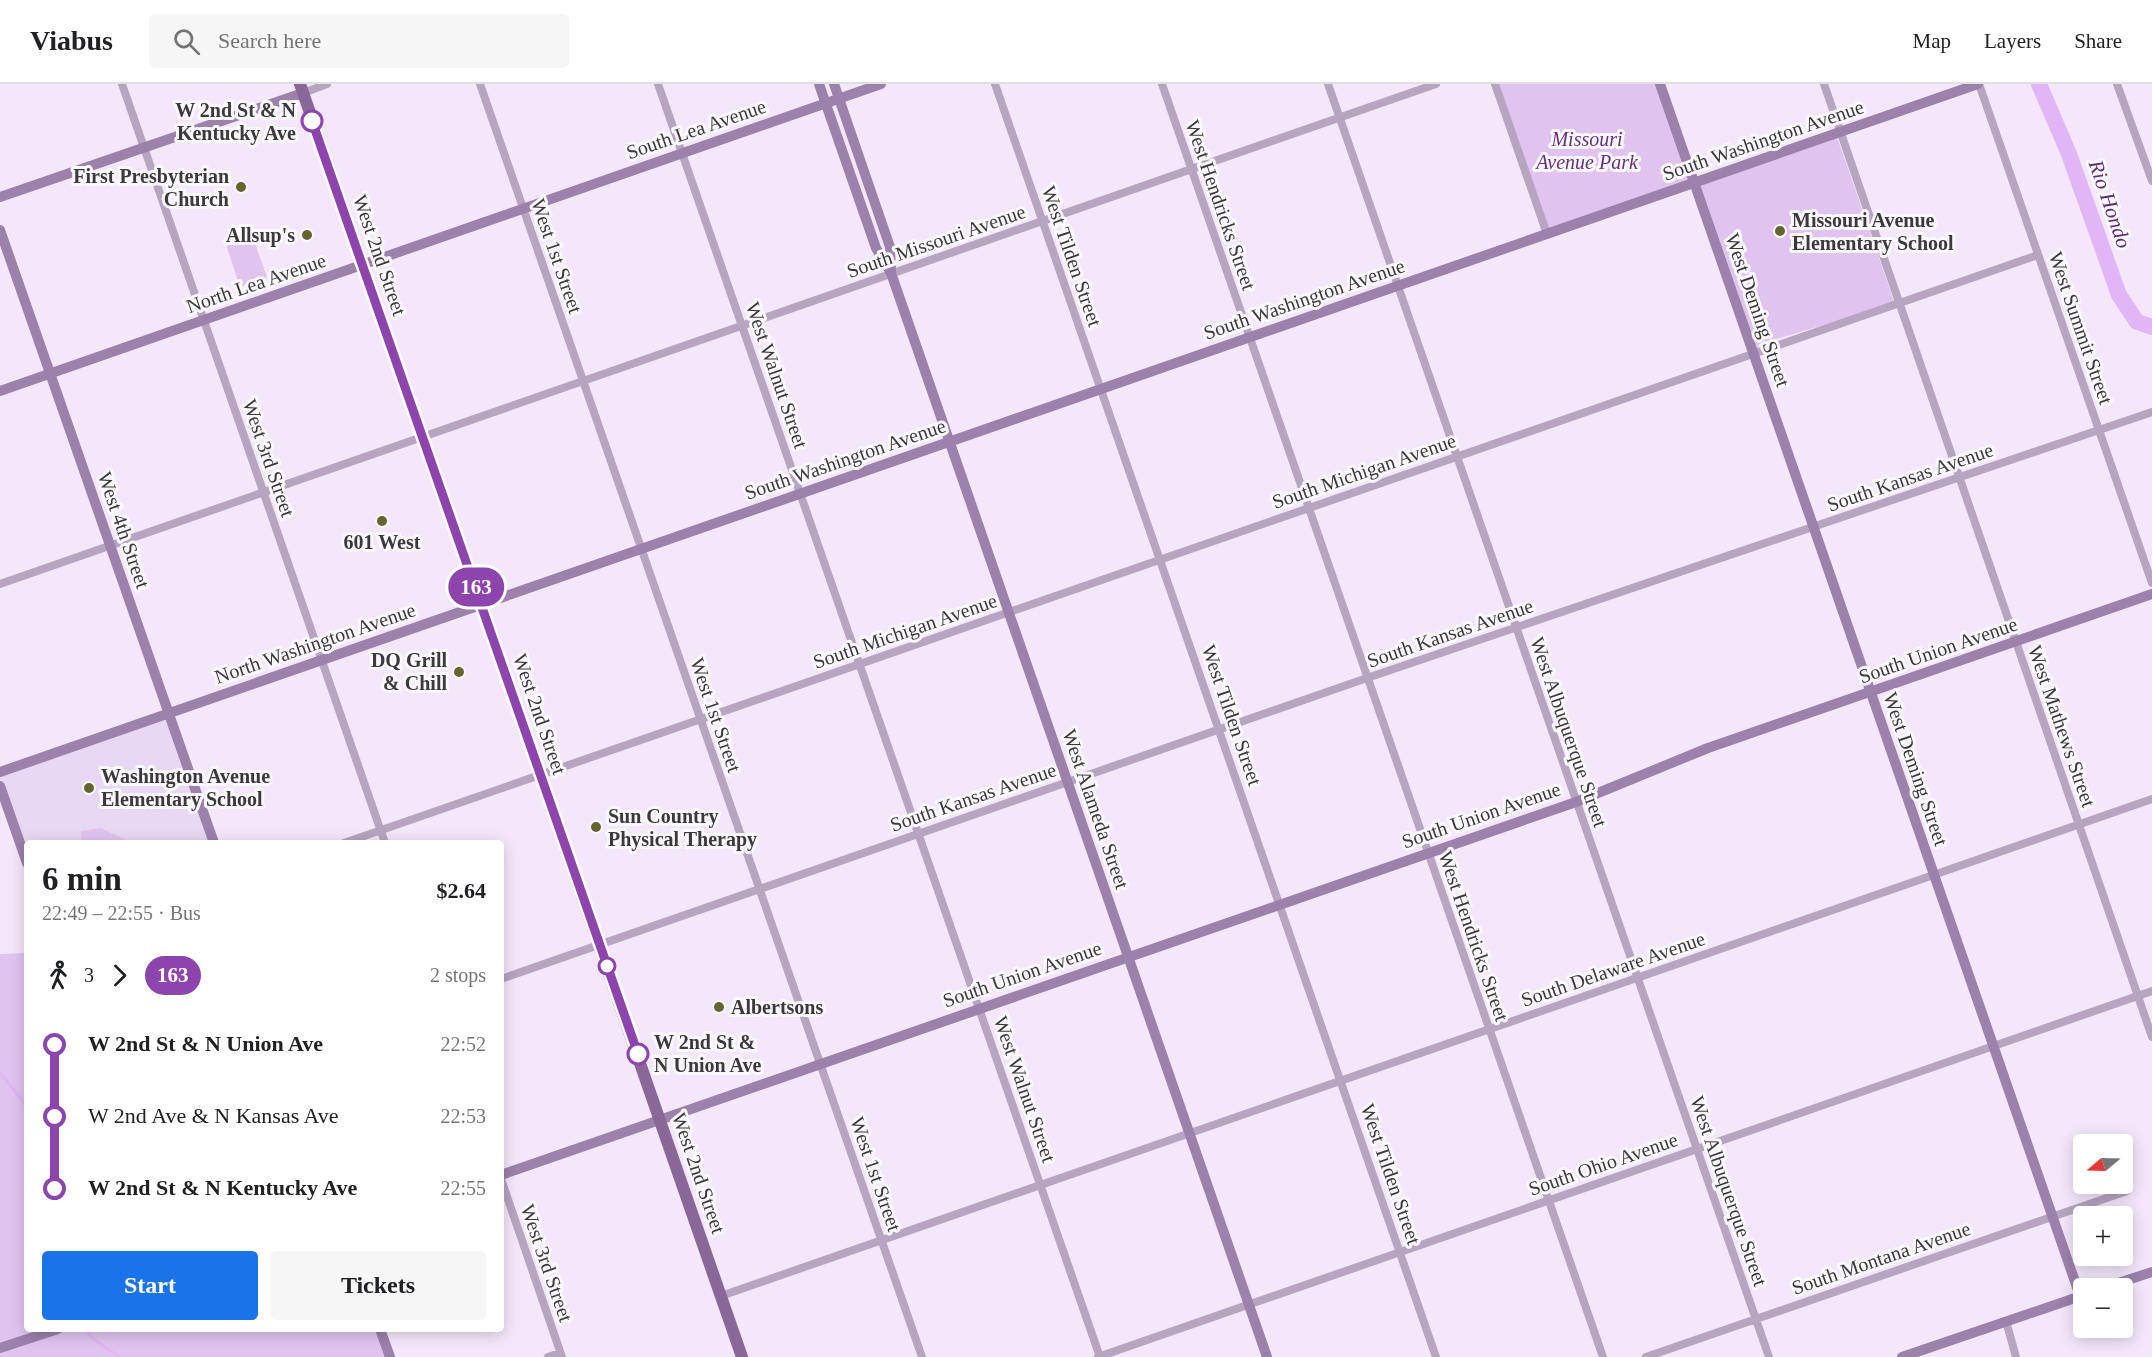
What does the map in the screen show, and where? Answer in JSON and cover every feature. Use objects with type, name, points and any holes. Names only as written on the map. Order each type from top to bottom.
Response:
[{"type":"main road","name":"West 2nd Street","points":[[301,88],[742,1357]]},
{"type":"street","name":"West 3rd Street","points":[[122,84],[384,840]]},
{"type":"street","points":[[0,197],[145,147],[301,88],[327,84]]},
{"type":"street","name":"West 1st Street","points":[[480,84],[922,1357]]},
{"type":"street","name":"West Walnut Street","points":[[658,84],[1099,1357]]},
{"type":"street","name":"West Alameda Street","points":[[819,84],[876,248],[891,273],[1267,1357]]},
{"type":"street","name":"West Alameda Street","points":[[834,84],[890,247],[891,273]]},
{"type":"street","name":"South Lea Avenue","points":[[523,208],[881,84]]},
{"type":"street","name":"West Tilden Street","points":[[995,84],[1436,1357]]},
{"type":"street","name":"West Hendricks Street","points":[[1162,84],[1603,1357]]},
{"type":"street","name":"West Albuquerque Street","points":[[1328,84],[1769,1357]]},
{"type":"street","name":"South Missouri Avenue","points":[[0,584],[1436,84]]},
{"type":"street","points":[[1495,84],[1547,234]]},
{"type":"street","name":"West Deming Street","points":[[1660,84],[1993,1046],[2076,1278]]},
{"type":"street","name":"West Mathews Street","points":[[1824,84],[2152,1037]]},
{"type":"street","name":"South Washington Avenue","points":[[641,549],[1979,84]]},
{"type":"street","name":"West Summit Street","points":[[1979,84],[2152,583]]},
{"type":"street","points":[[2117,84],[2152,181]]},
{"type":"street","points":[[2143,156],[2152,153]]},
{"type":"street","name":"North Lea Avenue","points":[[0,391],[523,208]]},
{"type":"street","name":"West 4th Street","points":[[0,230],[213,840]]},
{"type":"street","name":"South Michigan Avenue","points":[[352,840],[2038,255]]},
{"type":"street","name":"South Kansas Avenue","points":[[504,978],[1367,678],[2152,412]]},
{"type":"street","name":"North Washington Avenue","points":[[0,772],[641,549]]},
{"type":"street","name":"South Union Avenue","points":[[504,1176],[660,1119],[1576,802],[1695,753],[2152,594]]},
{"type":"street","points":[[0,786],[24,854]]},
{"type":"street","name":"South Delaware Avenue","points":[[721,1296],[2152,799]]},
{"type":"street","name":"South Ohio Avenue","points":[[1099,1357],[2152,991]]},
{"type":"street","name":"West 3rd Street","points":[[504,1186],[561,1355]]},
{"type":"street","name":"South Montana Avenue","points":[[1646,1357],[2118,1194]]},
{"type":"street","points":[[2133,1278],[2152,1272]]},
{"type":"street","points":[[1902,1357],[2073,1298]]},
{"type":"street","points":[[2006,1322],[2016,1357]]},
{"type":"street","points":[[0,1348],[49,1332]]},
{"type":"street","points":[[381,1332],[390,1357]]},
{"type":"street","points":[[549,1357],[561,1355]]},
{"type":"shaded area","points":[[168,714],[213,840],[24,840],[24,854],[0,786],[0,772]]},
{"type":"green space","name":"Missouri Avenue Park","points":[[1495,84],[1660,84],[1694,183],[1547,234]]},
{"type":"green space","points":[[1837,137],[1895,304],[1759,344],[1757,352],[1699,185]]},
{"type":"green space","points":[[250,230],[267,277],[240,287],[227,248],[229,237]]},
{"type":"green space","points":[[101,828],[126,840],[82,840],[81,831]]},
{"type":"green space","points":[[24,953],[24,1332],[381,1332],[390,1357],[0,1357],[0,954]]},
{"type":"waterway","name":"Rio Hondo","points":[[2039,84],[2069,154],[2119,295],[2137,322],[2152,327]]},
{"type":"waterway","points":[[0,1072],[24,1103]]},
{"type":"waterway","points":[[88,1332],[91,1337],[119,1357]]},
{"type":"bus line","name":"163","points":[[312,121],[638,1054]]},
{"type":"place","name":"W 2nd St & N Kentucky Ave","points":[[312,121]]},
{"type":"place","name":"First Presbyterian Church","points":[[241,187]]},
{"type":"place","name":"Missouri Avenue Elementary School","points":[[1780,231]]},
{"type":"place","name":"Allsup's","points":[[307,235]]},
{"type":"place","name":"601 West","points":[[382,521]]},
{"type":"place","name":"DQ Grill & Chill","points":[[459,672]]},
{"type":"place","name":"Washington Avenue Elementary School","points":[[89,788]]},
{"type":"place","name":"Sun Country Physical Therapy","points":[[596,827]]},
{"type":"place","name":"Albertsons","points":[[719,1007]]},
{"type":"place","name":"W 2nd St & N Union Ave","points":[[638,1054]]}]
